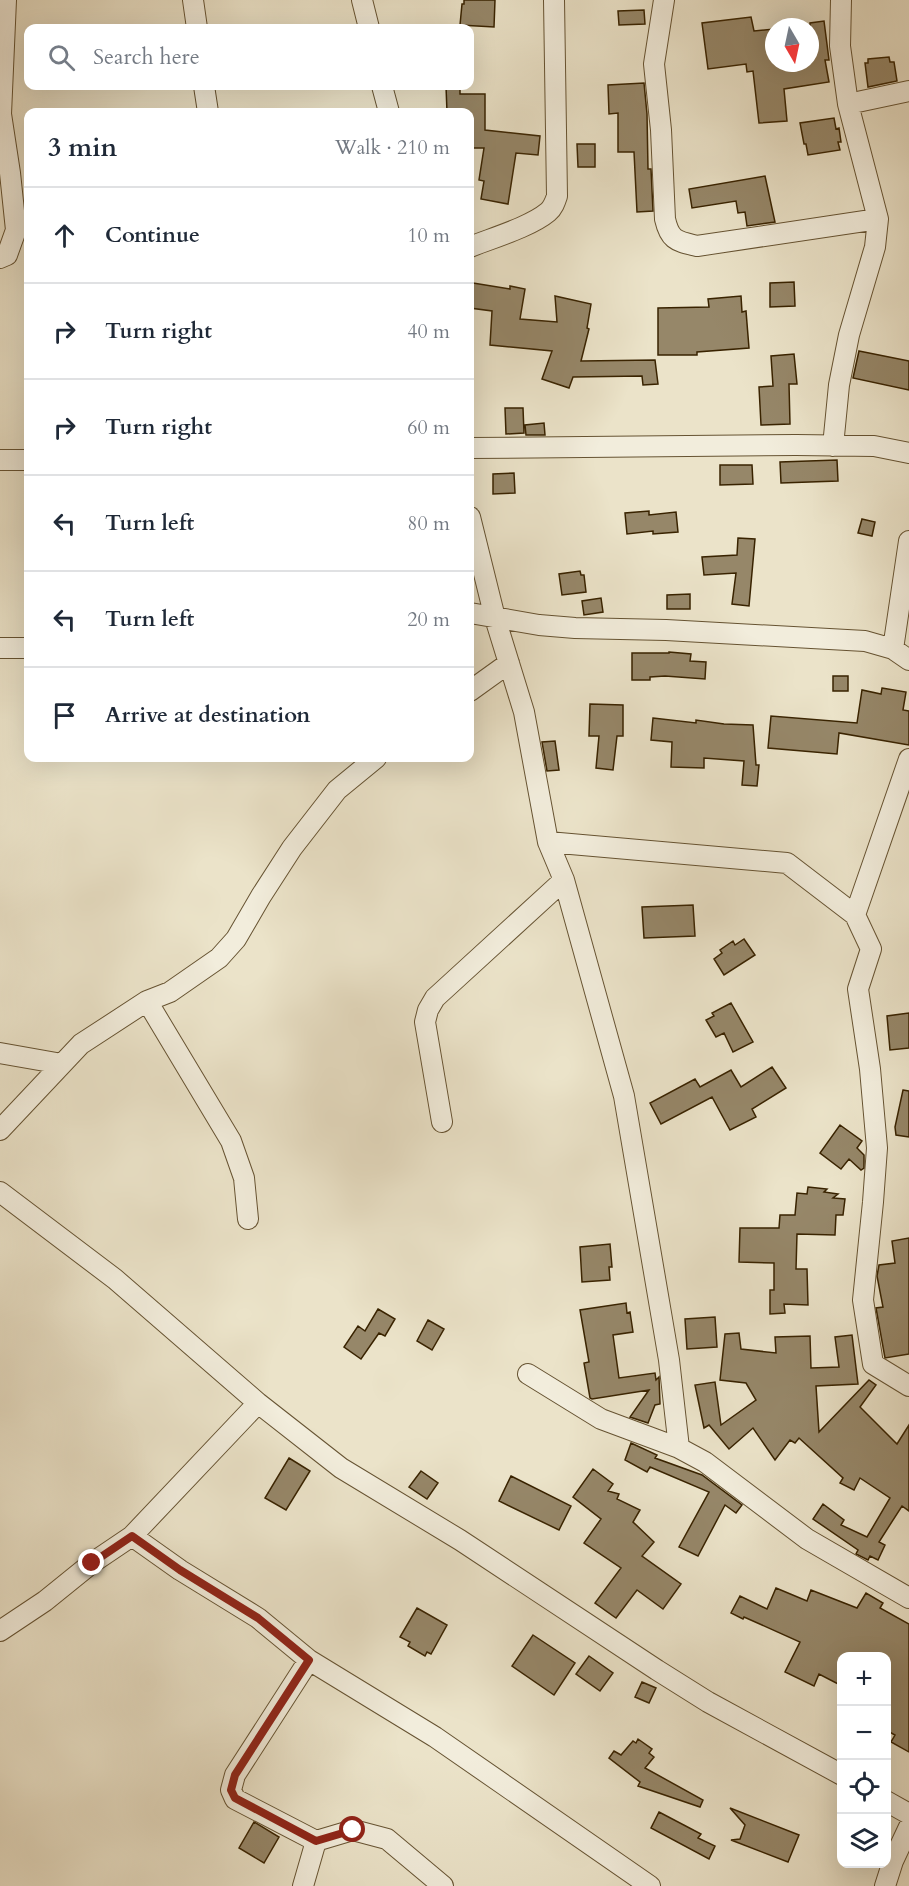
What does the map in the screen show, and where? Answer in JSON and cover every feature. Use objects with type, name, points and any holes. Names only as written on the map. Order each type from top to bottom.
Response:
[{"type":"street","points":[[0,258],[7,255],[22,231],[0,114],[6,0]]},
{"type":"street","points":[[193,0],[196,24]]},
{"type":"street","points":[[362,0],[368,24]]},
{"type":"street","points":[[474,245],[548,212],[555,203],[554,0]]},
{"type":"street","points":[[664,0],[654,64],[661,130],[665,219],[668,233],[676,241],[697,246],[878,219]]},
{"type":"street","points":[[832,446],[839,385],[849,335],[875,247],[878,219],[848,104],[840,46],[841,0]]},
{"type":"street","points":[[205,90],[207,108]]},
{"type":"street","points":[[383,90],[388,108]]},
{"type":"street","points":[[848,104],[909,91]]},
{"type":"street","points":[[474,448],[874,446],[909,453]]},
{"type":"street","points":[[0,460],[24,460]]},
{"type":"street","points":[[474,533],[495,618],[524,712],[548,842],[564,880],[624,1095],[669,1360],[679,1448]]},
{"type":"street","points":[[474,614],[575,628],[666,630],[865,642],[901,654],[909,541]]},
{"type":"street","points":[[0,648],[24,648]]},
{"type":"street","points":[[474,688],[509,663]]},
{"type":"street","points":[[855,915],[909,759]]},
{"type":"street","points":[[0,1130],[81,1044],[147,1000],[170,992],[219,958],[236,939],[292,848],[337,790],[371,762]]},
{"type":"street","points":[[548,842],[787,863],[855,915],[871,949],[858,988],[870,1070],[877,1148],[863,1300],[873,1364],[909,1386]]},
{"type":"street","points":[[442,1122],[425,1022],[428,1010],[435,998],[564,880]]},
{"type":"street","points":[[147,1000],[231,1141],[244,1178],[248,1219]]},
{"type":"street","points":[[0,1053],[62,1064]]},
{"type":"street","points":[[0,1192],[115,1279],[258,1403],[341,1468],[460,1540],[708,1702],[837,1772]]},
{"type":"street","points":[[528,1374],[601,1419],[679,1448],[705,1462],[807,1539],[909,1598]]},
{"type":"street","points":[[0,1631],[45,1601],[92,1563],[132,1536],[258,1403]]},
{"type":"street","points":[[132,1536],[180,1570],[258,1618],[309,1660],[435,1737],[650,1886]]},
{"type":"street","points":[[309,1660],[235,1775],[231,1790],[235,1798],[316,1841],[353,1830],[387,1839],[443,1886]]},
{"type":"street","points":[[891,1804],[909,1814]]},
{"type":"street","points":[[885,1886],[893,1861],[909,1827]]},
{"type":"street","points":[[303,1886],[316,1841]]},
{"type":"building","points":[[464,0],[495,0],[494,27],[460,24],[462,4]]},
{"type":"building","points":[[644,10],[645,24],[619,25],[618,11]]},
{"type":"building","points":[[751,17],[754,31],[765,30],[765,72],[819,72],[819,22],[824,21],[829,60],[825,60],[829,82],[784,89],[787,121],[759,123],[753,71],[747,72],[746,64],[708,69],[702,23]]},
{"type":"building","points":[[889,57],[890,62],[894,62],[897,81],[868,87],[865,63],[868,63],[868,59]]},
{"type":"building","points":[[644,83],[648,169],[651,169],[653,211],[637,212],[634,152],[618,152],[618,113],[609,114],[608,85]]},
{"type":"building","points":[[446,90],[460,90],[460,94],[485,94],[485,130],[540,136],[538,155],[516,153],[508,204],[481,199],[484,181],[479,180],[484,148],[474,148],[474,108],[447,108]]},
{"type":"building","points":[[834,118],[836,129],[839,128],[840,150],[808,155],[800,123]]},
{"type":"building","points":[[577,144],[595,144],[595,167],[578,167]]},
{"type":"building","points":[[765,176],[775,222],[747,226],[745,212],[738,213],[736,201],[692,208],[689,189]]},
{"type":"building","points":[[794,282],[795,306],[770,307],[770,283]]},
{"type":"building","points":[[474,283],[525,289],[520,319],[557,322],[555,296],[591,304],[587,328],[589,329],[581,361],[655,360],[658,384],[643,385],[642,376],[573,377],[569,388],[542,379],[552,351],[490,345],[492,311],[474,309]]},
{"type":"building","points":[[741,296],[742,312],[746,311],[749,348],[697,352],[697,355],[658,355],[658,308],[709,307],[708,299]]},
{"type":"building","points":[[859,351],[909,361],[909,390],[853,378]]},
{"type":"building","points":[[794,354],[797,384],[789,384],[790,424],[761,425],[759,387],[773,386],[771,356]]},
{"type":"building","points":[[505,408],[523,408],[524,433],[506,434]]},
{"type":"building","points":[[544,423],[545,435],[526,435],[525,425]]},
{"type":"building","points":[[837,460],[838,481],[781,483],[780,462]]},
{"type":"building","points":[[720,465],[752,465],[753,484],[720,485]]},
{"type":"building","points":[[514,473],[515,493],[493,494],[493,474]]},
{"type":"building","points":[[649,511],[649,515],[676,512],[678,532],[653,534],[653,531],[627,534],[625,513]]},
{"type":"building","points":[[862,519],[875,522],[872,536],[858,533]]},
{"type":"building","points":[[738,538],[755,539],[749,606],[732,604],[736,573],[704,575],[702,557],[737,555]]},
{"type":"building","points":[[580,571],[581,575],[584,575],[586,592],[562,595],[559,574]]},
{"type":"building","points":[[690,594],[690,609],[667,609],[667,595]]},
{"type":"building","points":[[601,598],[603,612],[584,615],[582,601]]},
{"type":"building","points":[[632,653],[691,654],[690,661],[706,662],[705,679],[665,676],[650,677],[650,680],[632,680]]},
{"type":"building","points":[[833,676],[848,676],[848,691],[833,691]]},
{"type":"building","points":[[882,688],[906,692],[903,710],[909,711],[909,745],[839,733],[837,754],[768,748],[771,716],[857,723],[862,690],[881,694]]},
{"type":"building","points":[[590,704],[623,705],[623,736],[617,736],[613,770],[596,768],[599,736],[589,736]]},
{"type":"building","points":[[653,718],[696,723],[696,720],[753,725],[756,765],[759,765],[757,786],[742,785],[744,761],[704,758],[704,768],[671,767],[672,742],[651,740]]},
{"type":"building","points":[[555,741],[559,770],[547,771],[542,742]]},
{"type":"building","points":[[693,905],[695,936],[644,938],[642,907]]},
{"type":"building","points":[[744,939],[755,955],[724,975],[714,959],[722,953],[720,950],[733,941],[735,945]]},
{"type":"building","points":[[731,1003],[753,1042],[733,1052],[724,1033],[716,1037],[706,1020],[714,1016],[712,1013]]},
{"type":"building","points":[[909,1013],[909,1048],[890,1050],[887,1016]]},
{"type":"building","points":[[772,1067],[786,1088],[752,1109],[756,1117],[730,1130],[712,1097],[661,1124],[650,1103],[695,1079],[700,1087],[731,1070],[741,1087]]},
{"type":"building","points":[[903,1090],[909,1091],[909,1137],[896,1135],[895,1127]]},
{"type":"building","points":[[840,1125],[862,1141],[857,1148],[864,1155],[864,1168],[861,1170],[849,1159],[841,1169],[820,1153]]},
{"type":"building","points":[[808,1187],[827,1189],[824,1192],[838,1194],[833,1198],[845,1199],[843,1215],[836,1215],[835,1235],[797,1234],[796,1269],[807,1269],[808,1305],[784,1304],[785,1313],[770,1314],[770,1290],[774,1290],[774,1263],[739,1262],[740,1228],[779,1228],[780,1215],[795,1215],[797,1193],[807,1194]]},
{"type":"building","points":[[909,1238],[909,1354],[885,1358],[876,1308],[883,1307],[877,1276],[879,1265],[895,1263],[892,1241]]},
{"type":"building","points":[[610,1244],[612,1267],[609,1267],[610,1280],[582,1282],[580,1247]]},
{"type":"building","points":[[626,1303],[633,1332],[613,1335],[619,1378],[655,1373],[656,1380],[659,1377],[660,1404],[655,1405],[648,1423],[630,1417],[649,1390],[590,1398],[584,1363],[589,1362],[580,1310]]},
{"type":"building","points":[[378,1309],[395,1319],[385,1336],[379,1333],[361,1359],[344,1347],[358,1326],[365,1331]]},
{"type":"building","points":[[715,1317],[717,1347],[687,1349],[685,1319]]},
{"type":"building","points":[[428,1320],[444,1329],[432,1350],[417,1341]]},
{"type":"building","points":[[739,1333],[741,1349],[776,1353],[775,1337],[810,1336],[811,1368],[839,1367],[835,1337],[852,1335],[858,1384],[816,1386],[819,1432],[869,1380],[876,1385],[860,1407],[897,1444],[909,1425],[909,1511],[902,1506],[879,1542],[885,1545],[878,1560],[870,1556],[868,1560],[856,1554],[858,1550],[813,1519],[823,1504],[844,1520],[841,1525],[867,1537],[890,1498],[860,1478],[854,1490],[840,1483],[843,1478],[799,1438],[795,1443],[790,1440],[775,1460],[753,1428],[729,1449],[709,1425],[704,1428],[695,1385],[715,1382],[721,1425],[756,1400],[746,1383],[720,1380],[725,1334]]},
{"type":"building","points":[[631,1443],[657,1455],[655,1458],[702,1475],[742,1505],[736,1513],[725,1505],[698,1556],[679,1547],[709,1492],[650,1467],[647,1472],[625,1460]]},
{"type":"building","points":[[289,1458],[310,1471],[286,1510],[265,1498]]},
{"type":"building","points":[[593,1469],[613,1484],[608,1491],[619,1494],[617,1499],[640,1510],[633,1522],[654,1542],[642,1556],[681,1584],[663,1609],[637,1590],[616,1618],[595,1603],[621,1568],[584,1543],[601,1519],[573,1497]]},
{"type":"building","points":[[421,1471],[438,1483],[427,1499],[409,1487]]},
{"type":"building","points":[[511,1476],[571,1506],[559,1530],[499,1501]]},
{"type":"building","points":[[776,1588],[807,1601],[811,1590],[857,1608],[866,1593],[883,1603],[880,1608],[909,1624],[909,1752],[891,1742],[895,1735],[891,1733],[891,1652],[837,1652],[837,1683],[819,1674],[814,1686],[785,1672],[800,1642],[731,1613],[740,1596],[767,1609]]},
{"type":"building","points":[[417,1608],[447,1625],[431,1654],[427,1652],[425,1656],[408,1646],[410,1642],[400,1637]]},
{"type":"building","points":[[533,1635],[575,1663],[554,1695],[512,1666]]},
{"type":"building","points":[[589,1656],[613,1673],[600,1691],[576,1674]]},
{"type":"building","points":[[642,1682],[656,1688],[649,1703],[635,1697]]},
{"type":"building","points":[[638,1739],[652,1749],[649,1753],[654,1757],[645,1768],[703,1800],[700,1807],[638,1786],[640,1782],[609,1758],[614,1751],[621,1755],[633,1741],[636,1743]]},
{"type":"building","points":[[730,1808],[799,1835],[788,1862],[731,1840],[740,1839],[745,1825]]},
{"type":"building","points":[[659,1812],[701,1834],[698,1838],[715,1846],[709,1859],[651,1828]]},
{"type":"building","points":[[254,1822],[279,1837],[264,1863],[239,1848]]},
{"type":"route","points":[[92,1563],[132,1536],[180,1570],[258,1618],[309,1660],[235,1775],[231,1790],[235,1798],[316,1841],[353,1830]]}]
